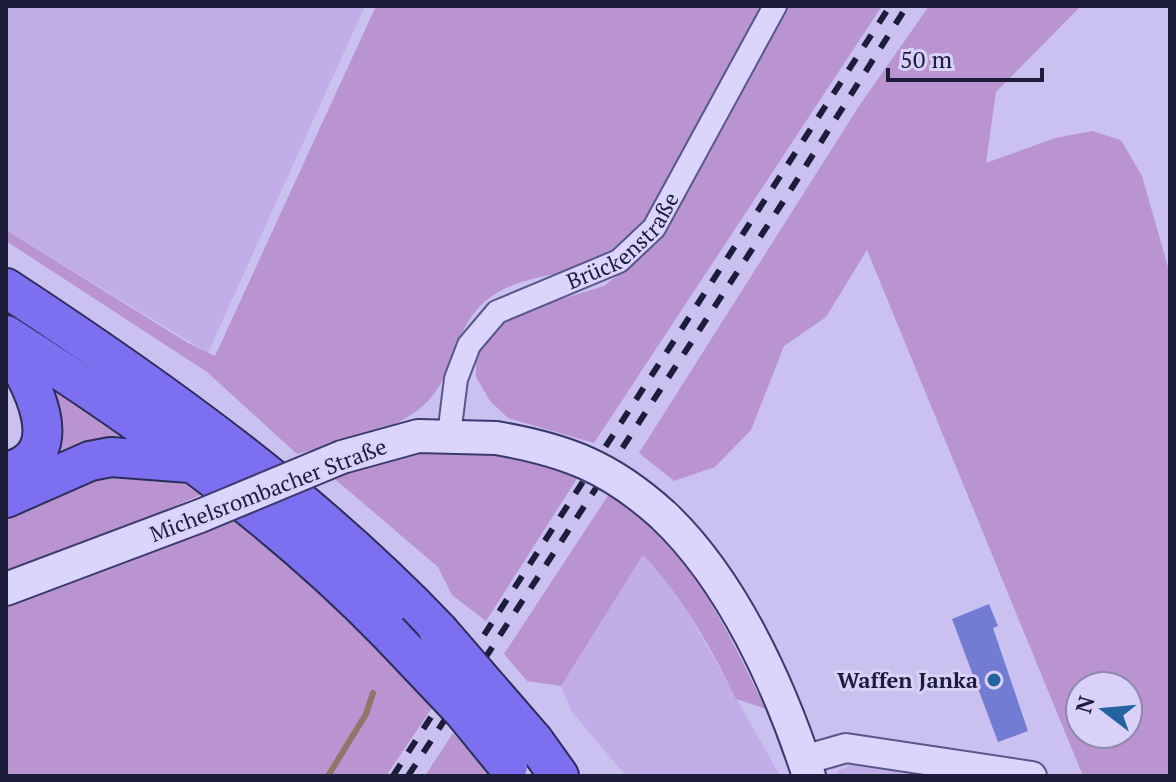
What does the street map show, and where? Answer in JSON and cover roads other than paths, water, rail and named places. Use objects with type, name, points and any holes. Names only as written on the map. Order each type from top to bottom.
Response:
[{"type":"highway","points":[[6,288],[216,433],[304,504],[398,588],[438,630],[519,761]]},
{"type":"highway","points":[[6,338],[126,413],[195,464],[267,522],[388,632],[463,711],[519,761],[559,776]]},
{"type":"highway","points":[[6,338],[28,378],[41,415],[43,435],[37,454],[16,469],[6,472]]},
{"type":"highway","points":[[6,498],[90,461],[111,457],[137,456],[195,464]]},
{"type":"main road","name":"Michelsrombacher Straße","points":[[6,589],[200,516],[342,457],[389,442],[449,435],[496,438],[575,456],[617,477],[663,515],[704,558],[724,589],[806,768]]},
{"type":"street","name":"Brückenstraße","points":[[449,435],[456,379],[469,345],[497,312],[619,261],[654,228],[775,6]]},
{"type":"street","points":[[806,768],[846,748],[1032,776]]},
{"type":"waterway","points":[[328,776],[366,714],[373,693]]},
{"type":"railway","points":[[393,776],[890,6]]},
{"type":"railway","points":[[408,776],[783,202],[907,6]]},
{"type":"place","name":"Waffen Janka","points":[[994,680]]}]
